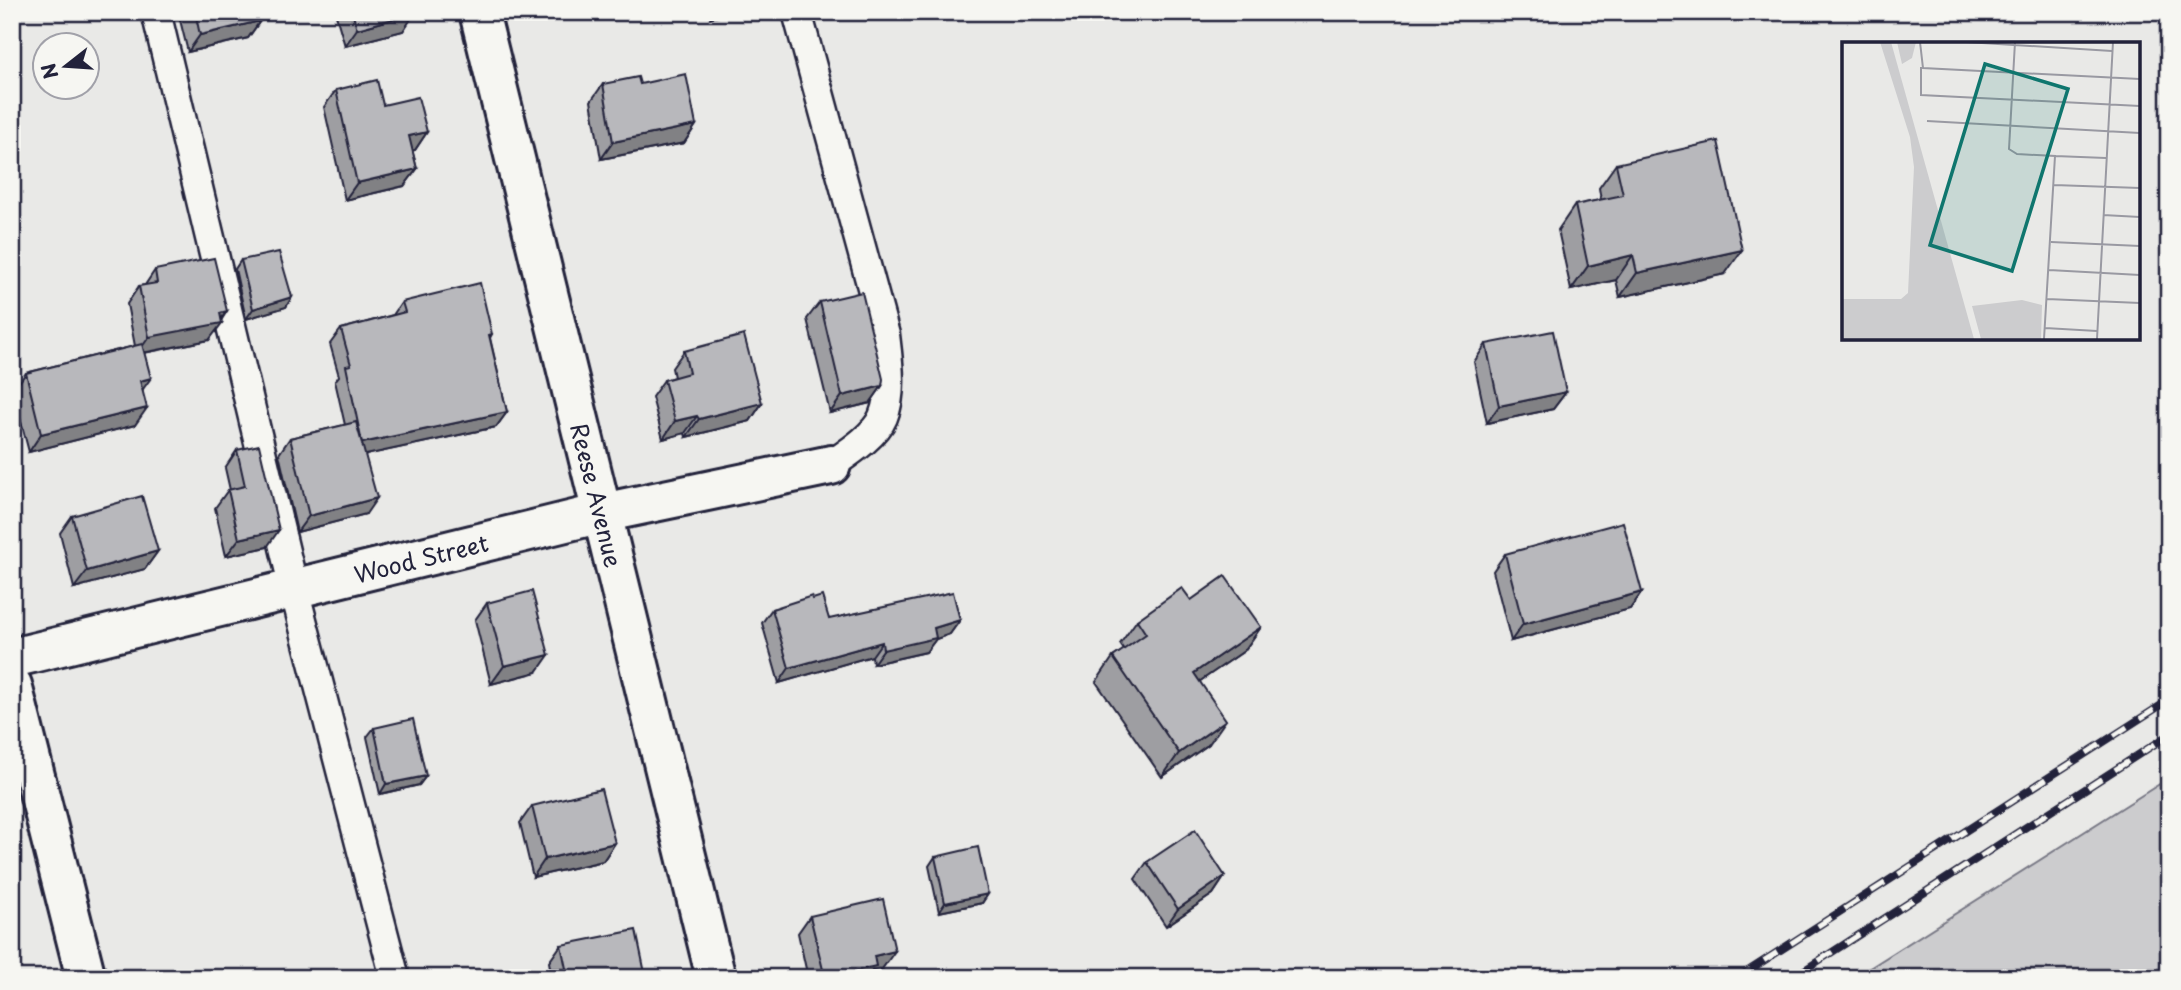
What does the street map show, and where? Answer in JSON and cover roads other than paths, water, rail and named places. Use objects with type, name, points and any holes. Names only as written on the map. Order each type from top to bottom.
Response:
[{"type":"street","name":"Reese Avenue","points":[[479,12],[716,978]]},
{"type":"street","name":"Wood Street","points":[[12,658],[602,513],[831,465]]},
{"type":"street","points":[[12,685],[86,978]]},
{"type":"lane","points":[[156,12],[294,589],[396,978]]},
{"type":"lane","points":[[797,12],[885,335],[890,381],[883,417],[859,446],[831,465]]},
{"type":"railway","points":[[1737,978],[2169,700]]},
{"type":"railway","points":[[1792,978],[2169,735]]}]
